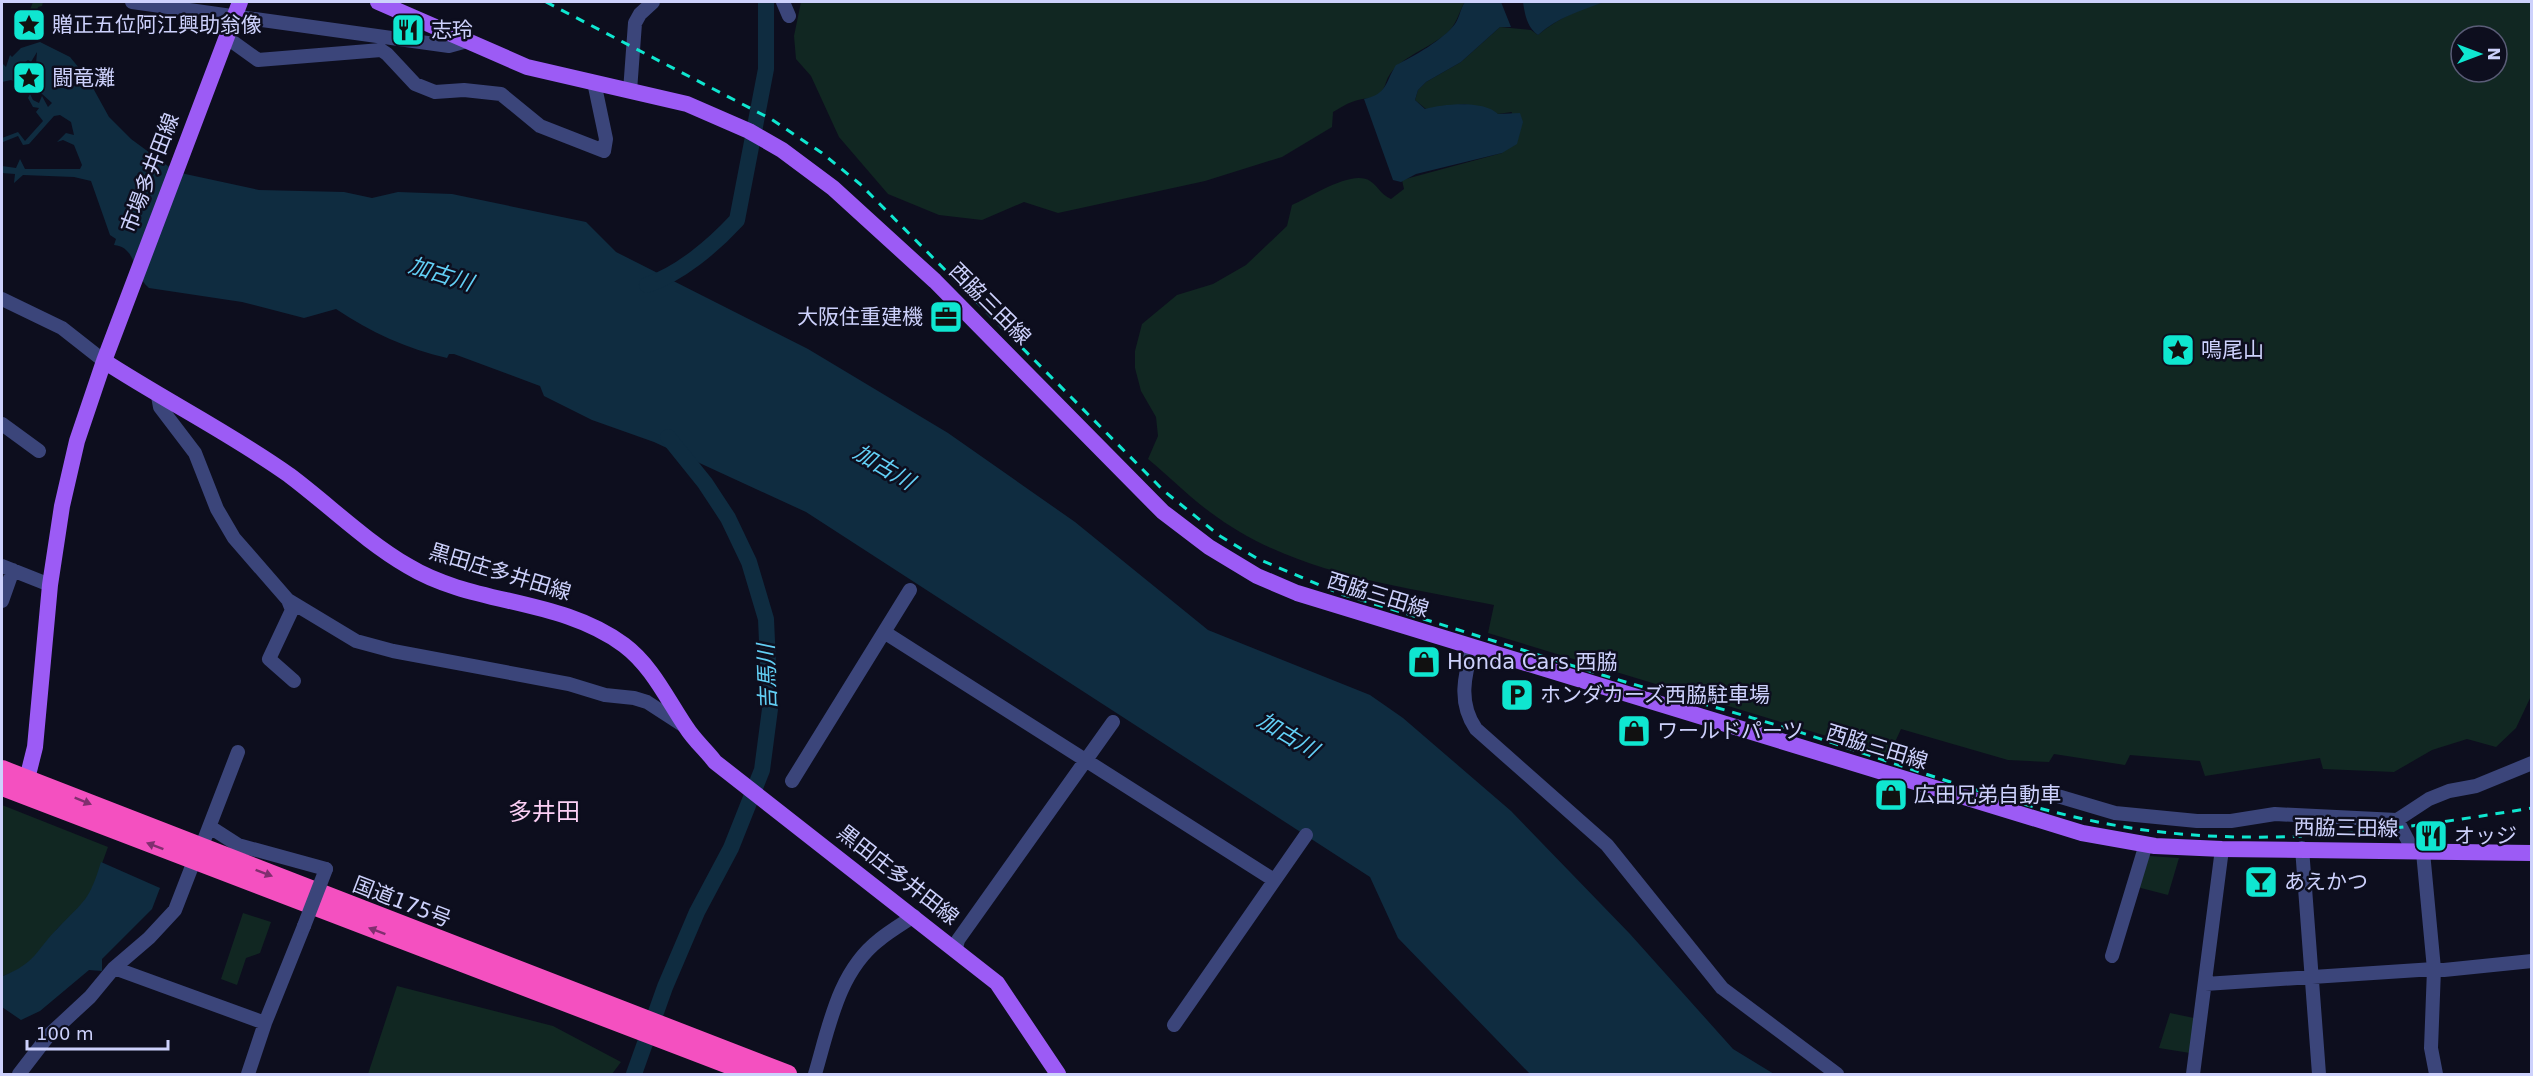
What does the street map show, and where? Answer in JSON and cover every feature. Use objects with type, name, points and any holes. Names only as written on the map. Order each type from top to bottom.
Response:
[{"type":"highway","name":"国道175号","points":[[2,770],[25,787],[751,1070],[788,1074]]},
{"type":"highway","name":"国道175号","points":[[2,787],[25,787]]},
{"type":"main road","name":"西脇三田線","points":[[378,2],[527,67],[687,104],[754,134],[833,188],[919,266],[1162,512],[1209,547],[1257,576],[1297,593],[2082,833],[2146,844],[2222,849],[2302,848],[2532,853]]},
{"type":"main road","name":"市場多井田線","points":[[104,360],[237,9]]},
{"type":"main road","name":"黒田庄多井田線","points":[[104,360],[158,396],[288,475],[378,546],[409,567],[469,591],[550,609],[604,632],[641,660],[686,727],[716,762],[956,948],[997,983],[1058,1074]]},
{"type":"main road","points":[[25,787],[35,747],[50,585],[62,506],[77,441],[104,360]]},
{"type":"street","points":[[132,2],[237,9],[449,45],[467,41]]},
{"type":"street","points":[[630,91],[636,23],[640,14],[654,2]]},
{"type":"street","points":[[783,2],[789,16]]},
{"type":"street","points":[[226,37],[258,60],[381,50],[415,84],[435,92],[464,90],[501,94],[540,126],[604,151],[606,139],[594,82]]},
{"type":"street","points":[[2,298],[62,328],[104,360]]},
{"type":"street","points":[[158,396],[160,407],[195,453],[217,509],[234,538],[288,600],[356,641],[393,651],[569,684],[605,695],[634,698],[647,702],[686,727]]},
{"type":"street","points":[[2,424],[39,451]]},
{"type":"street","points":[[2,601],[7,568],[50,585]]},
{"type":"street","points":[[792,781],[910,590]]},
{"type":"street","points":[[288,600],[292,610],[269,659],[294,681]]},
{"type":"street","points":[[884,632],[1274,880]]},
{"type":"street","points":[[1473,647],[1463,697],[1469,719],[1476,729],[1607,844],[1722,988],[1838,1074]]},
{"type":"street","points":[[956,948],[958,939],[1113,722]]},
{"type":"street","points":[[19,1074],[49,1035],[90,997],[114,968],[149,938],[175,910],[238,752]]},
{"type":"street","points":[[2044,792],[2115,813],[2159,818],[2231,821],[2275,814],[2397,820],[2429,800],[2449,791],[2476,786],[2532,763]]},
{"type":"street","points":[[2397,820],[2419,852],[2434,969],[2431,1048],[2436,1074]]},
{"type":"street","points":[[210,826],[238,845],[326,869],[265,1023],[248,1074]]},
{"type":"street","points":[[1174,1025],[1306,835]]},
{"type":"street","points":[[2112,956],[2146,844]]},
{"type":"street","points":[[2302,848],[2319,1074]]},
{"type":"street","points":[[2193,1074],[2222,849]]},
{"type":"street","points":[[815,1074],[839,995],[858,962],[878,940],[914,916]]},
{"type":"street","points":[[2205,984],[2444,970],[2532,961]]},
{"type":"street","points":[[114,968],[265,1023]]},
{"type":"green space","points":[[33,2],[43,2],[42,6],[38,7],[36,22],[21,26],[20,20],[29,12]]},
{"type":"green space","points":[[801,2],[1465,2],[1450,30],[1395,68],[1380,93],[1374,97],[1351,102],[1333,112],[1332,127],[1282,157],[1205,181],[1058,213],[1024,202],[982,220],[939,215],[888,194],[839,137],[811,76],[796,59],[794,36]]},
{"type":"green space","points":[[1604,2],[2531,2],[2532,694],[2516,728],[2496,747],[2467,739],[2432,750],[2394,772],[2323,769],[2320,758],[2205,776],[2200,761],[2130,755],[2125,765],[2054,754],[2049,762],[2008,760],[1901,729],[1889,755],[1488,633],[1494,605],[1383,583],[1310,563],[1275,550],[1241,533],[1210,512],[1148,459],[1158,436],[1156,417],[1141,391],[1135,368],[1135,351],[1142,324],[1177,295],[1213,284],[1246,265],[1287,226],[1292,205],[1320,191],[1342,181],[1362,178],[1370,181],[1391,199],[1404,189],[1402,180],[1502,153],[1512,112],[1498,114],[1465,104],[1426,109],[1415,100],[1418,90],[1426,82],[1461,62],[1500,27],[1531,30],[1538,35],[1577,11]]},
{"type":"green space","points":[[2,805],[108,847],[92,891],[79,909],[57,929],[44,947],[23,968],[3,976],[2,988]]},
{"type":"green space","points":[[2149,856],[2179,858],[2168,895],[2137,887]]},
{"type":"green space","points":[[243,913],[271,922],[260,953],[246,958],[237,985],[221,979]]},
{"type":"green space","points":[[397,986],[553,1026],[621,1062],[612,1074],[368,1074]]},
{"type":"green space","points":[[2170,1013],[2194,1018],[2190,1053],[2159,1048]]},
{"type":"water","points":[[1465,2],[1501,2],[1511,27],[1500,27],[1461,62],[1426,82],[1418,90],[1415,100],[1425,109],[1463,104],[1483,107],[1498,114],[1520,113],[1523,122],[1517,144],[1502,153],[1416,174],[1401,182],[1393,180],[1364,99],[1382,91],[1396,65],[1444,36],[1457,21]]},
{"type":"water","points":[[1523,2],[1604,2],[1561,19],[1538,35],[1529,24]]},
{"type":"water","name":"加古川","points":[[40,42],[70,57],[88,79],[109,117],[131,139],[176,172],[259,190],[344,192],[372,198],[398,192],[452,194],[586,222],[616,252],[808,349],[948,433],[1075,522],[1208,630],[1370,695],[1403,718],[1511,811],[1630,934],[1733,1049],[1774,1074],[1530,1074],[1398,938],[1370,877],[806,512],[654,442],[592,420],[544,396],[540,386],[454,354],[449,354],[447,358],[403,345],[336,309],[304,318],[242,302],[149,288],[127,251],[114,245],[116,239],[110,235],[91,181],[74,177],[23,175],[14,183],[15,174],[2,173],[2,166],[16,168],[20,159],[25,169],[80,169],[82,165],[74,145],[63,140],[57,142],[66,133],[74,135],[71,122],[60,115],[54,116],[29,144],[23,145],[18,136],[3,142],[2,147],[2,138],[18,132],[25,141],[43,121],[36,112],[39,108],[33,107],[28,98],[30,94],[33,100],[39,103],[42,96],[48,107],[52,103],[41,93],[36,83],[19,81],[19,84],[11,80],[2,82],[2,63],[6,67],[10,55],[12,57],[21,48]],"holes":[[[37,52],[36,64],[41,70],[36,69],[34,75],[25,75],[22,72],[24,63],[28,60],[31,62]]]},
{"type":"water","points":[[101,862],[160,888],[152,909],[102,959],[102,971],[89,970],[40,1011],[21,1020],[2,1007],[3,976],[29,961],[80,905],[93,885]]},
{"type":"waterway","points":[[647,285],[684,266],[717,240],[737,220],[766,69],[766,2]]},
{"type":"waterway","name":"吉馬川","points":[[634,1074],[665,987],[697,912],[731,848],[762,770],[770,709],[766,619],[749,562],[728,518],[705,483],[668,437]]},
{"type":"railway","points":[[546,2],[771,119],[822,153],[860,184],[1164,491],[1220,536],[1258,559],[1341,594],[1612,678],[1796,731],[1972,789],[2107,824],[2201,835],[2296,836],[2389,829],[2532,808]]},
{"type":"place","name":"贈正五位阿江興助翁像","points":[[29,25]]},
{"type":"place","name":"志玲","points":[[408,30]]},
{"type":"place","name":"闘竜灘","points":[[29,78]]},
{"type":"place","name":"大阪住重建機","points":[[946,317]]},
{"type":"place","name":"鳴尾山","points":[[2178,350]]},
{"type":"place","name":"Honda Cars 西脇","points":[[1424,662]]},
{"type":"place","name":"ホンダカーズ西脇駐車場","points":[[1517,695]]},
{"type":"place","name":"ワールドパーツ","points":[[1634,731]]},
{"type":"place","name":"広田兄弟自動車","points":[[1891,795]]},
{"type":"place","name":"オッジ","points":[[2431,836]]},
{"type":"place","name":"あえかつ","points":[[2261,882]]},
{"type":"district","name":"多井田","points":[[544,812]]}]
